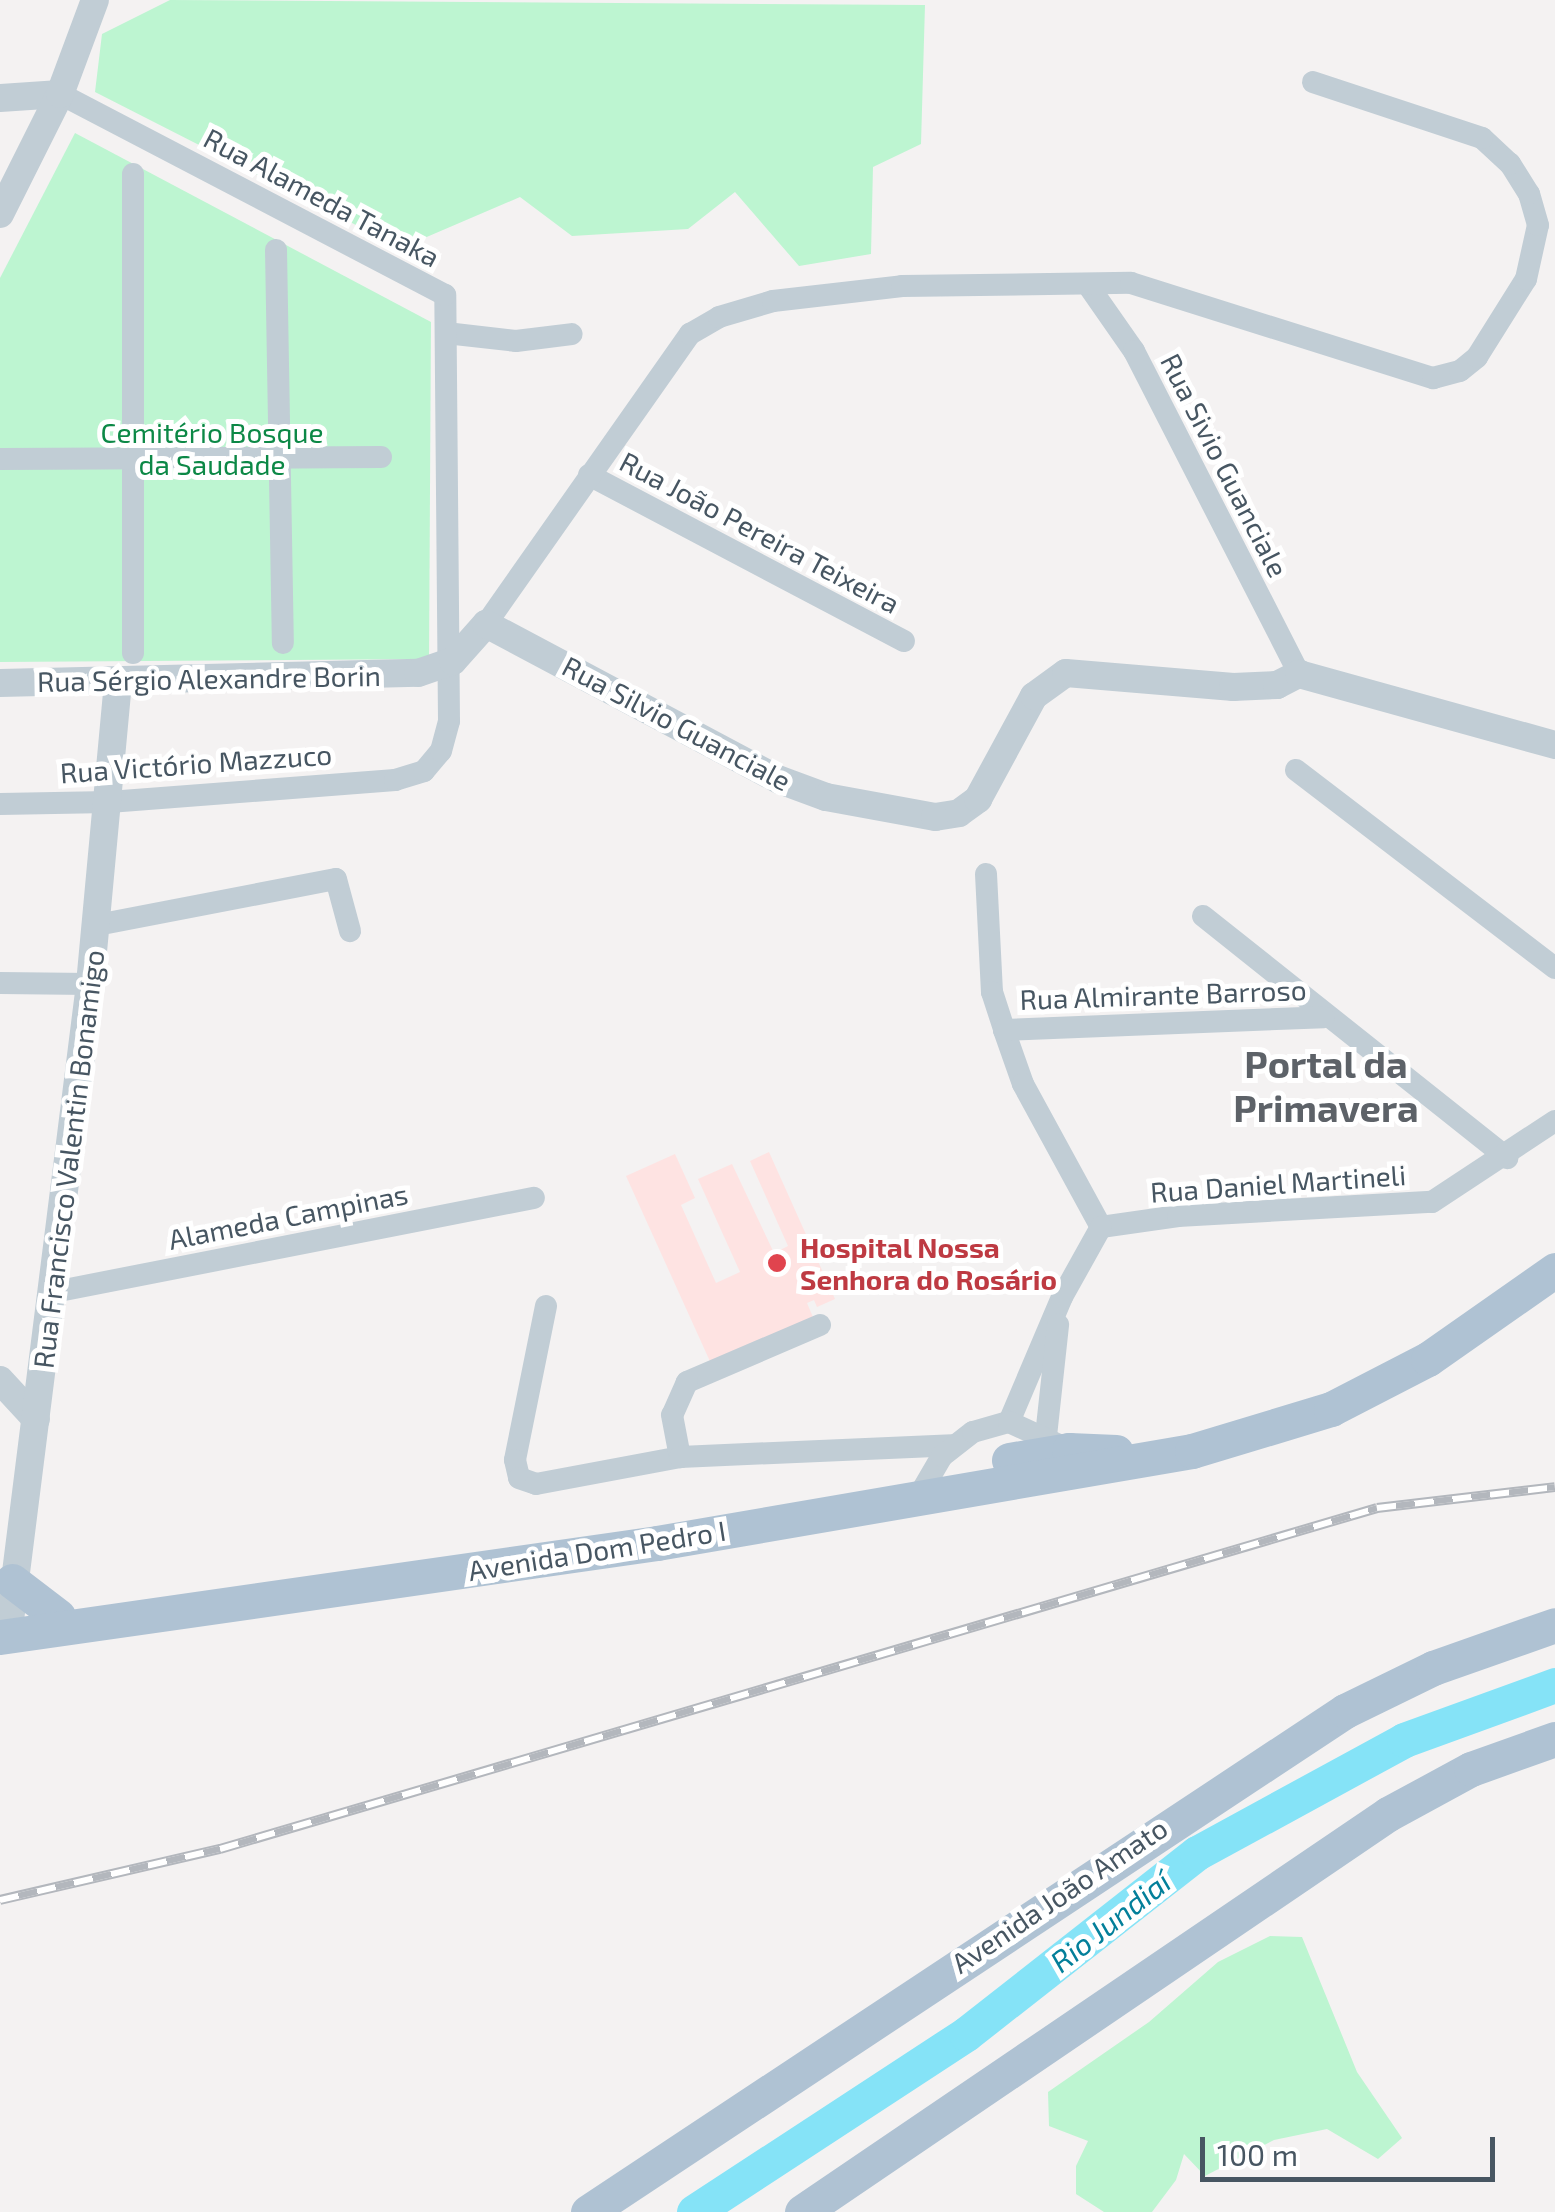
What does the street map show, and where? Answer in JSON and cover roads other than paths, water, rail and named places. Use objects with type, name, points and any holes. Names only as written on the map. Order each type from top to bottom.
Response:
[{"type":"main road","name":"Avenida Dom Pedro I","points":[[4,1629],[921,1490],[1110,1469],[1192,1451],[1331,1409],[1428,1359],[1555,1270]]},
{"type":"main road","name":"Avenida Dom Pedro I","points":[[4,1629],[58,1616],[382,1572],[921,1490],[1057,1443],[1192,1451]]},
{"type":"main road","points":[[8,1571],[58,1616]]},
{"type":"main road","name":"Avenida João Amato","points":[[588,2212],[1345,1711],[1432,1668],[1555,1624]]},
{"type":"main road","points":[[802,2212],[1388,1814],[1471,1769],[1555,1739]]},
{"type":"street","points":[[0,214],[60,94],[95,0]]},
{"type":"street","points":[[453,661],[486,624],[690,334],[718,317],[773,301],[902,286],[1090,288],[1131,284],[1432,378],[1460,371],[1477,356],[1535,255],[1538,225],[1530,194],[1482,138],[1313,82]]},
{"type":"street","points":[[0,98],[60,94]]},
{"type":"street","name":"Rua Alameda Tanaka","points":[[60,94],[444,295],[453,661],[441,752],[424,771],[395,780]]},
{"type":"street","points":[[132,174],[129,456],[133,653]]},
{"type":"street","points":[[276,250],[283,643]]},
{"type":"street","name":"Rua Sivio Guanciale","points":[[1090,288],[1134,351],[1299,674]]},
{"type":"street","points":[[446,333],[516,340],[572,334]]},
{"type":"street","points":[[0,459],[381,457]]},
{"type":"street","name":"Rua João Pereira Teixeira","points":[[588,475],[904,641]]},
{"type":"street","name":"Rua Silvio Guanciale","points":[[486,624],[780,780],[897,812],[959,813],[978,799],[1034,696],[1051,678],[1088,674],[1233,687],[1277,685],[1299,674]]},
{"type":"street","name":"Rua Sérgio Alexandre Borin","points":[[0,683],[418,673],[453,661]]},
{"type":"street","points":[[1299,674],[1555,745]]},
{"type":"street","name":"Rua Francisco Valentin Bonamigo","points":[[4,1629],[8,1571],[54,1292],[97,925],[118,680]]},
{"type":"street","points":[[1296,770],[1555,968]]},
{"type":"street","name":"Rua Victório Mazzuco","points":[[0,804],[109,802],[395,780]]},
{"type":"street","points":[[546,1306],[515,1460],[519,1478],[536,1484],[680,1457],[952,1445],[1008,1422],[1062,1297],[1101,1227],[1024,1084],[1004,1030],[992,992],[986,874]]},
{"type":"street","points":[[97,925],[336,880],[350,931]]},
{"type":"street","points":[[1203,916],[1507,1158]]},
{"type":"street","points":[[0,983],[90,984]]},
{"type":"street","name":"Rua Almirante Barroso","points":[[1004,1030],[1324,1016]]},
{"type":"street","name":"Rua Daniel Martineli","points":[[1101,1227],[1178,1216],[1432,1202],[1507,1158],[1555,1121]]},
{"type":"street","name":"Alameda Campinas","points":[[54,1292],[534,1198]]},
{"type":"street","points":[[1057,1443],[1062,1297]]},
{"type":"street","points":[[680,1457],[672,1416],[687,1382],[820,1325]]},
{"type":"street","points":[[0,1380],[36,1419]]},
{"type":"street","points":[[1008,1422],[1110,1469]]},
{"type":"street","points":[[921,1490],[952,1445]]},
{"type":"waterway","name":"Rio Jundiaí","points":[[694,2212],[966,2034],[1197,1853],[1404,1740],[1555,1685]]},
{"type":"railway","points":[[0,1900],[220,1849],[1377,1508],[1555,1487]]},
{"type":"place","name":"Hospital Nossa Senhora do Rosário","points":[[777,1263]]},
{"type":"district","name":"Portal da Primavera","points":[[1326,1086]]},
{"type":"park label","name":"Cemitério Bosque da Saudade","points":[[212,448]]}]
